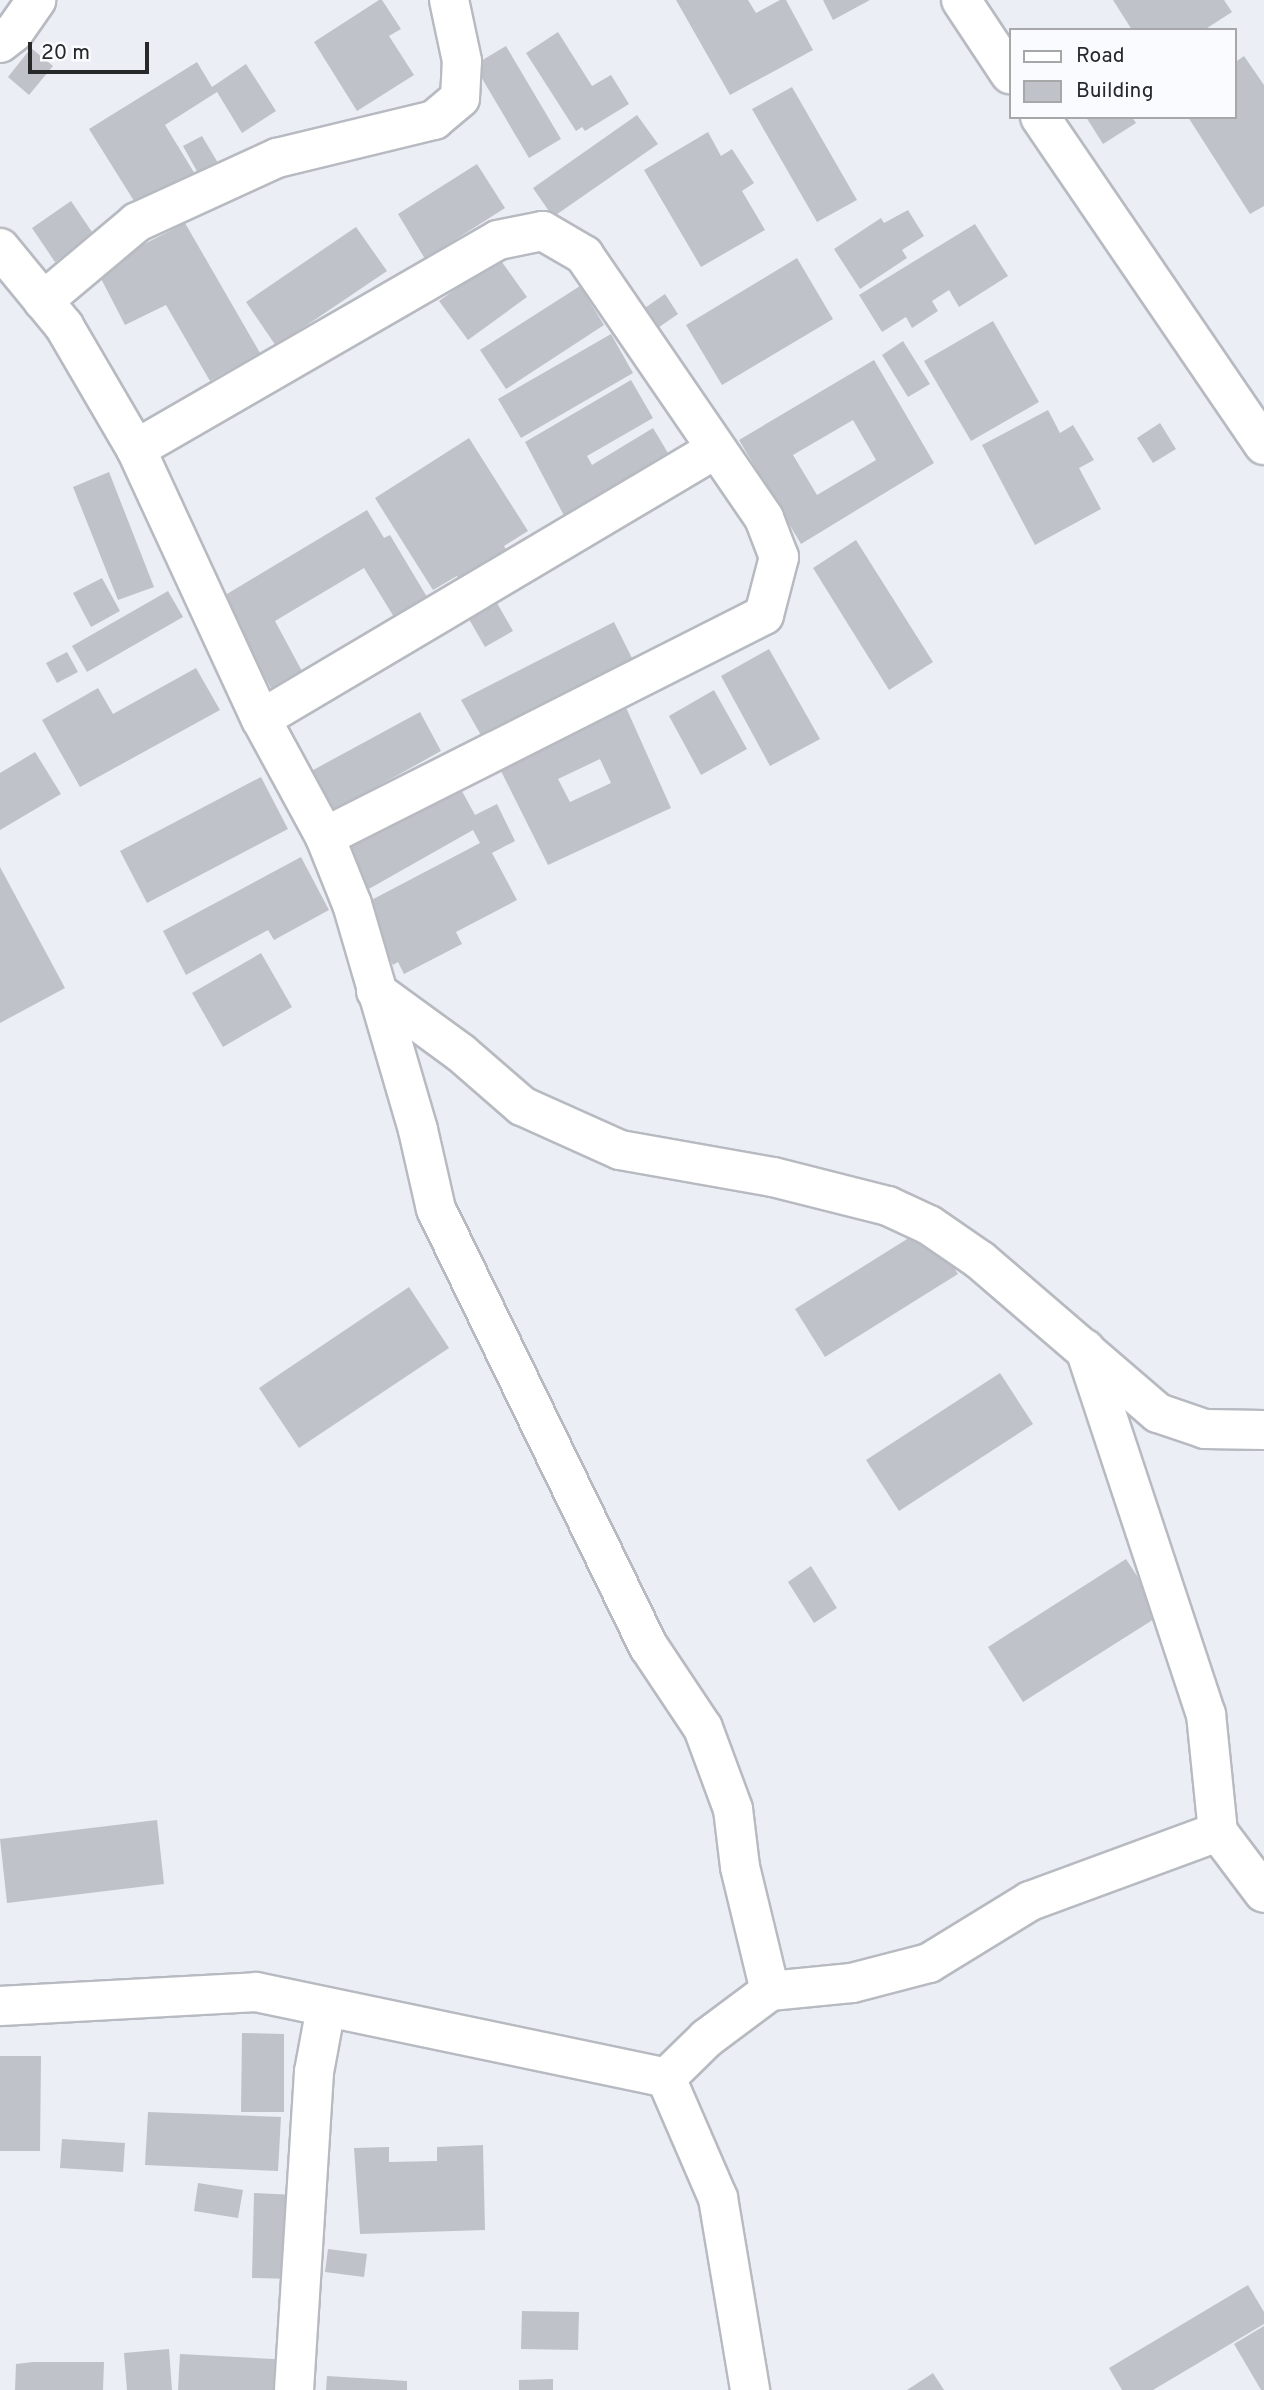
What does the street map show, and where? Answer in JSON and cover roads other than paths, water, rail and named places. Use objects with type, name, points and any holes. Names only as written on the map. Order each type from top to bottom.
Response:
[{"type":"street","points":[[0,43],[14,32],[36,0]]},
{"type":"street","points":[[43,301],[137,222],[277,158],[434,120],[460,98],[462,61],[449,0]]},
{"type":"street","points":[[961,0],[1009,72]]},
{"type":"street","points":[[1041,119],[1264,445]]},
{"type":"street","points":[[136,449],[498,240],[543,231],[584,255],[764,518],[779,557],[764,615],[325,837]]},
{"type":"street","points":[[0,248],[64,326],[136,449],[261,719],[325,837],[352,904],[418,1130],[436,1209],[649,1647],[703,1728],[733,1809],[740,1867],[770,1992]]},
{"type":"street","points":[[261,719],[716,449]]},
{"type":"street","points":[[376,991],[461,1052],[522,1106],[620,1150],[773,1177],[888,1206],[929,1225],[980,1260],[1158,1413],[1205,1429],[1264,1430]]},
{"type":"street","points":[[1085,1349],[1206,1714],[1218,1832],[1264,1894]]},
{"type":"street","points":[[666,2078],[707,2038],[770,1992],[852,1983],[929,1963],[1031,1901],[1218,1832]]},
{"type":"street","points":[[0,2006],[257,1992],[666,2078]]},
{"type":"street","points":[[294,2390],[314,2072],[326,2007]]},
{"type":"street","points":[[666,2078],[718,2198],[750,2390]]}]
